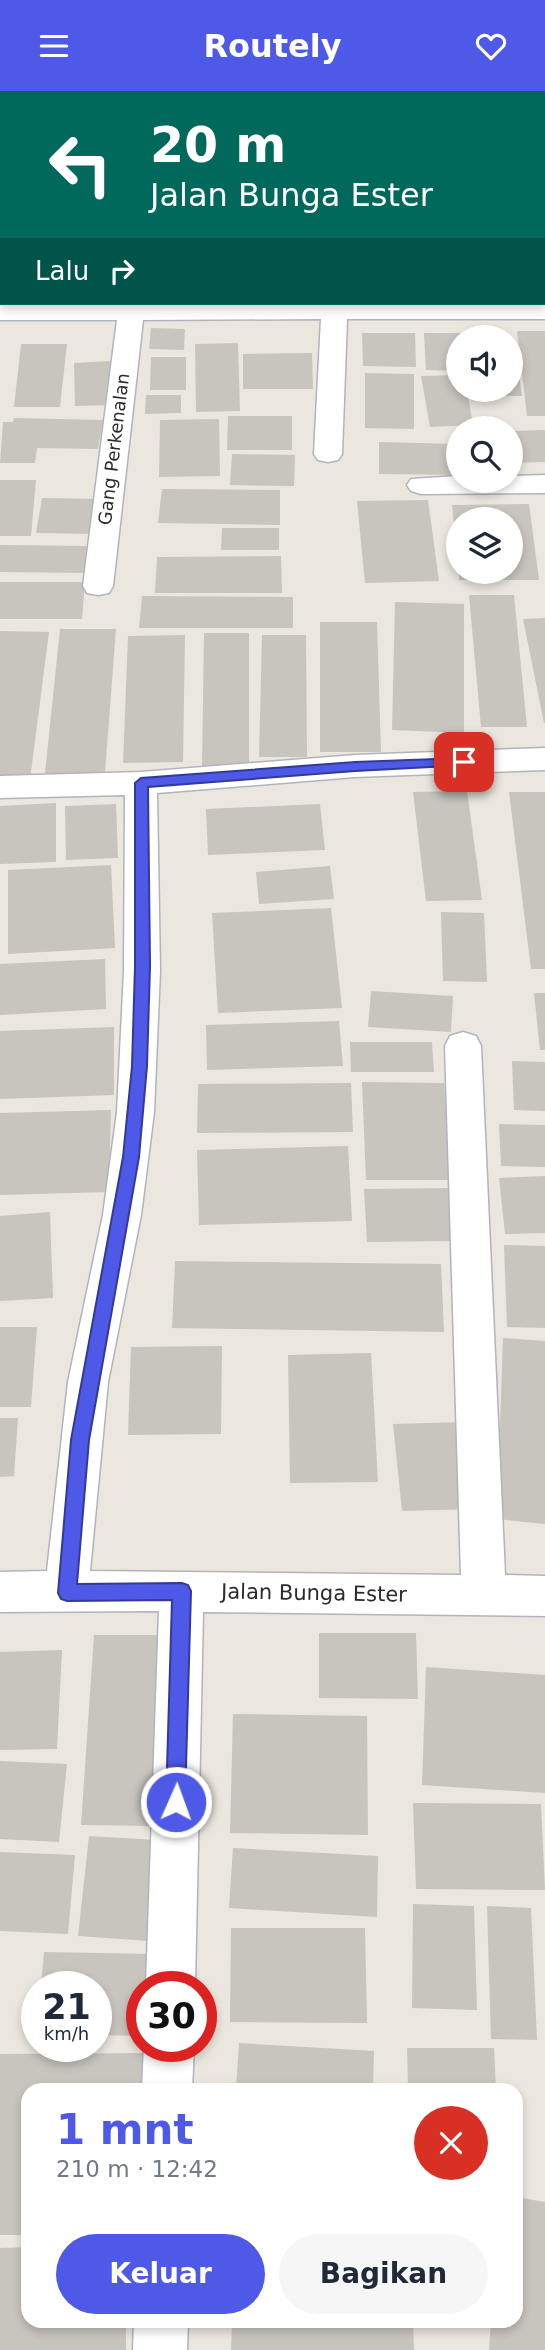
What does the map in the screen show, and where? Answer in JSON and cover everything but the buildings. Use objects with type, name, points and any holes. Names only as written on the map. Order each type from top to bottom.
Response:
[{"type":"street","points":[[0,312],[545,311]]},
{"type":"street","name":"Gang Perkenalan","points":[[98,586],[131,313]]},
{"type":"street","points":[[328,454],[334,313]]},
{"type":"street","points":[[421,485],[545,484]]},
{"type":"street","points":[[0,787],[141,783],[355,766],[545,759]]},
{"type":"street","points":[[67,1593],[80,1440],[131,1157],[139,1066],[143,966],[141,783]]},
{"type":"street","points":[[463,1046],[484,1596]]},
{"type":"street","points":[[170,1971],[182,1591]]},
{"type":"street","name":"Jalan Bunga Ester","points":[[0,1592],[182,1591],[545,1597]]},
{"type":"street","points":[[167,2083],[168,2062]]},
{"type":"street","points":[[160,2350],[161,2328]]},
{"type":"route","points":[[176,1802],[182,1591],[67,1593],[80,1440],[131,1157],[139,1066],[143,966],[141,783],[355,766],[464,762]]}]
